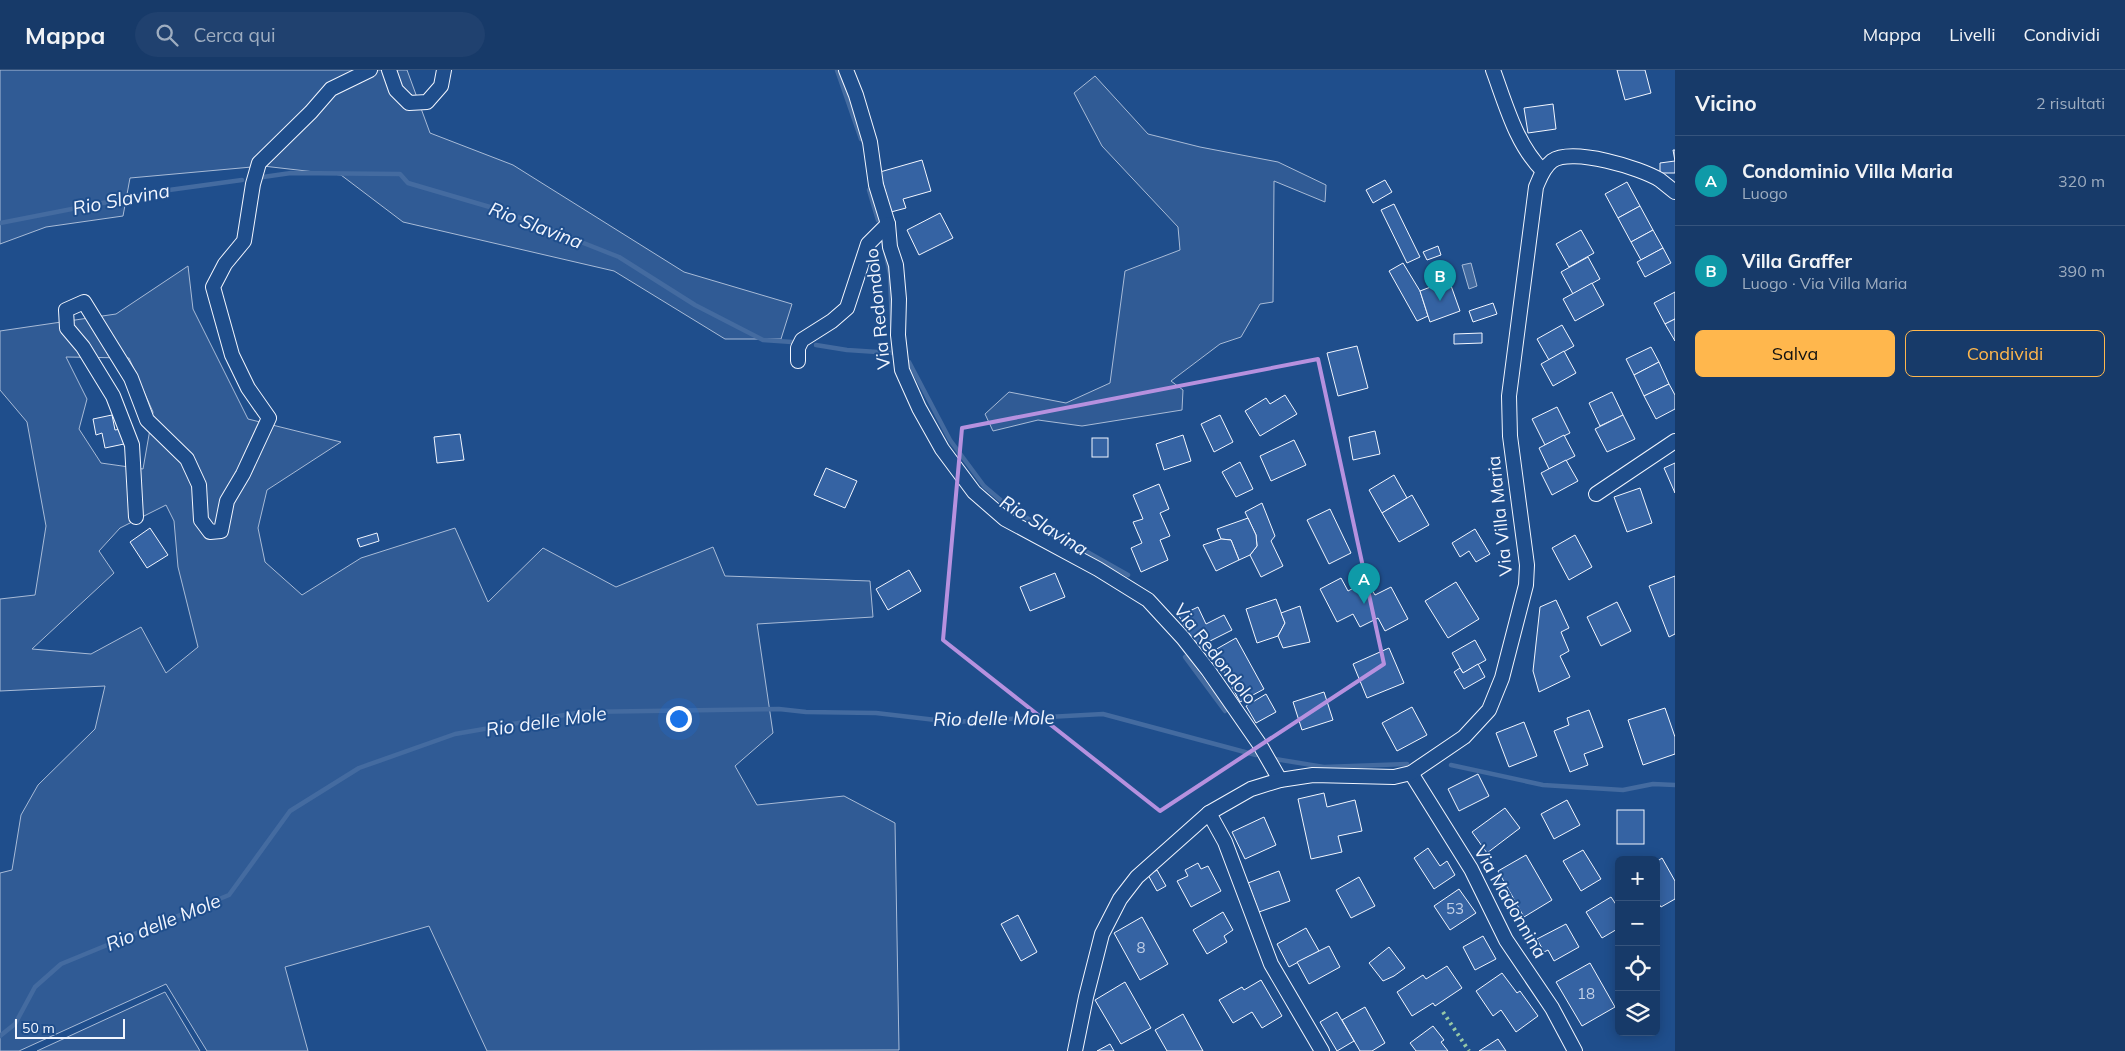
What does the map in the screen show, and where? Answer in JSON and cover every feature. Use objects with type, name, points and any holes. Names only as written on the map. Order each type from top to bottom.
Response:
[{"type":"street","points":[[136,517],[132,444],[113,396],[84,348],[67,328],[66,310],[84,302],[131,378],[147,420],[187,459],[199,485],[201,520],[210,532],[221,531],[227,501],[243,474],[269,418],[248,388],[232,355],[213,288],[225,264],[244,241],[252,184],[259,163],[311,112],[331,89],[370,70]]},
{"type":"street","points":[[389,70],[396,90],[408,103],[427,102],[441,86],[444,70]]},
{"type":"street","name":"Via Redondolo","points":[[846,70],[856,95],[870,142],[876,185],[888,224],[890,248],[896,265],[898,335],[902,370],[919,408],[942,449],[962,477],[979,496],[1005,519],[1114,578],[1148,600],[1183,638],[1208,670],[1260,745],[1280,780]]},
{"type":"street","points":[[1493,70],[1518,137],[1535,163],[1543,171],[1552,161],[1562,157],[1592,157],[1659,179],[1675,192]]},
{"type":"street","name":"Via Villa Maria","points":[[1075,1051],[1096,956],[1109,917],[1137,877],[1209,813],[1251,789],[1280,780],[1312,776],[1380,778],[1411,773],[1464,737],[1489,710],[1502,678],[1526,585],[1527,565],[1510,436],[1509,396],[1536,187],[1543,171]]},
{"type":"street","points":[[1659,179],[1675,178]]},
{"type":"street","points":[[798,362],[798,348],[802,340],[832,321],[847,308],[868,244],[888,224]]},
{"type":"street","points":[[1596,494],[1675,440]]},
{"type":"street","name":"Via Madonnina","points":[[1411,773],[1471,869],[1506,940],[1552,1008],[1575,1051]]},
{"type":"street","points":[[1209,813],[1225,842],[1271,964],[1322,1051]]},
{"type":"highlighted area","points":[[1318,359],[1384,664],[1160,811],[943,640],[962,428]]},
{"type":"shaded area","points":[[0,70],[407,70],[430,133],[513,165],[684,272],[792,304],[781,339],[725,339],[614,271],[403,222],[341,175],[263,166],[130,178],[123,216],[46,227],[0,244]]},
{"type":"shaded area","points":[[1095,76],[1148,134],[1200,147],[1278,162],[1326,185],[1325,202],[1274,181],[1273,302],[1260,304],[1241,337],[1220,344],[1171,381],[1183,390],[1182,410],[1082,426],[1038,420],[993,431],[985,414],[1009,392],[1066,403],[1110,383],[1125,271],[1180,250],[1178,227],[1102,146],[1074,93]]},
{"type":"shaded area","points":[[1471,263],[1477,286],[1469,289],[1462,265]]},
{"type":"shaded area","points":[[188,266],[193,309],[248,419],[341,442],[267,490],[258,528],[265,562],[302,595],[361,558],[455,528],[488,602],[543,548],[616,587],[713,547],[725,576],[870,581],[873,617],[757,624],[773,733],[735,766],[757,805],[844,796],[895,823],[899,1050],[487,1051],[429,926],[285,967],[308,1051],[207,1051],[166,984],[19,1051],[0,1051],[0,873],[12,870],[21,815],[38,785],[95,729],[105,686],[0,691],[0,599],[35,595],[46,526],[27,422],[0,390],[0,331],[116,314]],"holes":[[[66,357],[129,358],[153,412],[143,469],[101,463],[79,429],[87,399]],[[166,505],[174,521],[178,567],[198,647],[166,673],[141,627],[91,654],[32,649],[114,573],[99,551],[120,528]]]},
{"type":"shaded area","points":[[165,992],[200,1051],[37,1051]]},
{"type":"building","points":[[1617,70],[1645,70],[1651,93],[1625,100]]},
{"type":"building","points":[[1553,104],[1556,129],[1528,133],[1524,108]]},
{"type":"building","points":[[922,160],[931,191],[903,199],[906,208],[891,212],[880,172]]},
{"type":"building","points":[[1675,161],[1675,173],[1660,173],[1660,163]]},
{"type":"building","points":[[1385,180],[1392,192],[1373,203],[1366,190]]},
{"type":"building","points":[[1627,182],[1640,206],[1618,218],[1605,194]]},
{"type":"building","points":[[1394,204],[1420,257],[1407,263],[1381,210]]},
{"type":"building","points":[[1640,206],[1653,230],[1631,242],[1618,218]]},
{"type":"building","points":[[940,213],[953,238],[919,255],[907,230]]},
{"type":"building","points":[[1581,230],[1594,253],[1569,267],[1556,244]]},
{"type":"building","points":[[1653,230],[1663,248],[1641,260],[1631,242]]},
{"type":"building","points":[[1438,246],[1441,255],[1427,260],[1423,252]]},
{"type":"building","points":[[1663,248],[1671,263],[1645,277],[1637,262]]},
{"type":"building","points":[[1588,257],[1600,279],[1573,294],[1561,272]]},
{"type":"building","points":[[1403,263],[1420,291],[1428,316],[1417,321],[1389,271]]},
{"type":"building","points":[[1449,280],[1460,311],[1430,322],[1420,291]]},
{"type":"building","points":[[1592,283],[1604,305],[1575,321],[1563,299]]},
{"type":"building","points":[[1675,292],[1675,319],[1665,324],[1654,303]]},
{"type":"building","points":[[1493,303],[1497,314],[1473,322],[1469,311]]},
{"type":"building","points":[[1675,319],[1675,341],[1665,324]]},
{"type":"building","points":[[1562,325],[1574,346],[1549,360],[1537,339]]},
{"type":"building","points":[[1482,333],[1482,343],[1454,344],[1454,334]]},
{"type":"building","points":[[1357,346],[1368,388],[1338,396],[1327,353]]},
{"type":"building","points":[[1651,347],[1659,362],[1634,375],[1626,359]]},
{"type":"building","points":[[1564,351],[1576,373],[1553,386],[1541,364]]},
{"type":"building","points":[[1659,362],[1669,384],[1644,396],[1634,375]]},
{"type":"building","points":[[1669,384],[1675,395],[1675,409],[1656,419],[1644,396]]},
{"type":"building","points":[[1612,392],[1623,415],[1600,426],[1589,403]]},
{"type":"building","points":[[1285,395],[1297,414],[1260,436],[1245,411],[1266,398],[1270,404]]},
{"type":"building","points":[[1557,407],[1570,433],[1545,445],[1532,419]]},
{"type":"building","points":[[112,415],[115,430],[121,429],[124,444],[105,448],[102,433],[96,435],[93,419]]},
{"type":"building","points":[[1220,415],[1233,442],[1214,452],[1201,424]]},
{"type":"building","points":[[1623,415],[1635,439],[1607,452],[1595,429]]},
{"type":"building","points":[[1375,431],[1380,454],[1353,460],[1349,437]]},
{"type":"building","points":[[460,434],[464,460],[437,463],[434,437]]},
{"type":"building","points":[[1183,435],[1191,461],[1164,470],[1156,444]]},
{"type":"building","points":[[1564,435],[1575,456],[1549,469],[1539,448]]},
{"type":"building","points":[[1092,438],[1108,438],[1108,457],[1092,457]]},
{"type":"building","points":[[1294,440],[1306,465],[1271,481],[1260,456]]},
{"type":"building","points":[[1566,460],[1578,481],[1552,495],[1541,473]]},
{"type":"building","points":[[1240,462],[1253,489],[1236,497],[1222,472]]},
{"type":"building","points":[[1675,463],[1675,493],[1664,468]]},
{"type":"building","points":[[826,468],[857,481],[845,508],[814,495]]},
{"type":"building","points":[[1394,475],[1407,498],[1382,513],[1369,490]]},
{"type":"building","points":[[1159,484],[1169,509],[1160,513],[1170,536],[1160,540],[1168,560],[1141,572],[1131,548],[1142,543],[1133,522],[1143,519],[1133,495]]},
{"type":"building","points":[[1640,488],[1652,523],[1627,532],[1614,497]]},
{"type":"building","points":[[1412,495],[1429,525],[1399,542],[1382,513]]},
{"type":"building","points":[[1262,503],[1275,536],[1271,541],[1283,566],[1261,577],[1250,555],[1257,546],[1256,535],[1245,512]]},
{"type":"building","points":[[1330,509],[1351,553],[1329,564],[1307,520]]},
{"type":"building","points":[[1248,518],[1256,535],[1257,546],[1250,555],[1239,560],[1231,540],[1221,539],[1217,529]]},
{"type":"building","points":[[150,528],[168,555],[147,568],[130,542]]},
{"type":"building","points":[[1475,529],[1490,554],[1476,562],[1469,551],[1460,557],[1452,543]]},
{"type":"building","points":[[377,533],[379,541],[360,547],[357,539]]},
{"type":"building","points":[[1575,535],[1592,567],[1569,580],[1552,548]]},
{"type":"building","points":[[1221,539],[1231,540],[1239,560],[1216,571],[1203,545]]},
{"type":"building","points":[[909,570],[921,591],[888,610],[876,589]]},
{"type":"building","points":[[1055,573],[1065,597],[1030,611],[1020,587]]},
{"type":"building","points":[[1675,576],[1675,634],[1669,637],[1649,586]]},
{"type":"building","points":[[1341,578],[1348,591],[1367,581],[1375,595],[1391,587],[1408,619],[1385,631],[1378,618],[1360,627],[1353,614],[1337,622],[1320,589]]},
{"type":"building","points":[[1456,582],[1479,619],[1448,638],[1425,601]]},
{"type":"building","points":[[1276,599],[1285,623],[1278,636],[1257,643],[1246,609]]},
{"type":"building","points":[[1556,600],[1569,628],[1561,632],[1569,651],[1560,656],[1570,677],[1539,692],[1533,671],[1540,607]]},
{"type":"building","points":[[1617,602],[1631,631],[1601,646],[1587,617]]},
{"type":"building","points":[[1300,606],[1310,642],[1283,648],[1278,636],[1285,623],[1281,613]]},
{"type":"building","points":[[1198,607],[1206,624],[1224,615],[1232,630],[1196,648],[1179,616]]},
{"type":"building","points":[[1236,638],[1264,689],[1240,702],[1213,651]]},
{"type":"building","points":[[1475,640],[1486,660],[1463,673],[1452,653]]},
{"type":"building","points":[[1389,648],[1404,683],[1367,698],[1353,664]]},
{"type":"building","points":[[1478,664],[1485,677],[1464,689],[1454,672],[1460,668],[1463,673]]},
{"type":"building","points":[[1324,692],[1333,720],[1302,730],[1293,702]]},
{"type":"building","points":[[1266,694],[1276,712],[1256,723],[1246,706]]},
{"type":"building","points":[[1412,707],[1427,735],[1397,751],[1382,723]]},
{"type":"building","points":[[1665,708],[1675,737],[1675,754],[1643,765],[1628,720]]},
{"type":"building","points":[[1589,710],[1603,747],[1584,754],[1588,765],[1570,772],[1554,731],[1569,725],[1567,718]]},
{"type":"building","points":[[1524,722],[1537,756],[1509,767],[1496,733]]},
{"type":"building","points":[[1478,774],[1489,796],[1459,811],[1448,789]]},
{"type":"building","points":[[1324,793],[1327,807],[1355,800],[1362,831],[1338,836],[1342,852],[1311,859],[1298,799]]},
{"type":"building","points":[[1567,800],[1580,825],[1554,839],[1541,814]]},
{"type":"building","points":[[1505,808],[1520,828],[1487,853],[1472,832]]},
{"type":"building","points":[[1617,810],[1644,810],[1644,844],[1617,844]]},
{"type":"building","points":[[1264,817],[1276,845],[1245,859],[1232,832]]},
{"type":"building","points":[[1428,848],[1440,866],[1447,861],[1455,875],[1434,889],[1414,858]]},
{"type":"building","points":[[1583,850],[1601,879],[1581,891],[1563,861]]},
{"type":"building","points":[[1526,855],[1552,900],[1524,917],[1498,871]]},
{"type":"building","points":[[1662,858],[1675,881],[1675,899],[1661,907],[1660,905],[1660,859]]},
{"type":"building","points":[[1198,863],[1201,869],[1208,866],[1221,891],[1191,907],[1177,881],[1188,876],[1185,870]]},
{"type":"building","points":[[1157,870],[1166,886],[1157,891],[1148,875]]},
{"type":"building","points":[[1279,871],[1290,901],[1259,912],[1248,883]]},
{"type":"building","points":[[1359,877],[1375,906],[1351,918],[1336,890]]},
{"type":"building","points":[[1459,889],[1476,913],[1450,930],[1434,906]]},
{"type":"building","points":[[1611,897],[1615,903],[1615,930],[1602,938],[1586,912]]},
{"type":"building","points":[[1223,912],[1233,930],[1224,936],[1227,942],[1207,954],[1193,930]]},
{"type":"building","points":[[1018,915],[1037,952],[1021,961],[1001,924]]},
{"type":"building","points":[[1142,917],[1168,964],[1140,980],[1114,933]]},
{"type":"building","points":[[1566,924],[1579,947],[1554,961],[1548,950],[1544,952],[1537,939]]},
{"type":"building","points":[[1306,928],[1319,951],[1289,967],[1277,944]]},
{"type":"building","points":[[1483,936],[1496,959],[1475,970],[1463,947]]},
{"type":"building","points":[[1329,946],[1340,967],[1309,984],[1297,962]]},
{"type":"building","points":[[1389,947],[1405,968],[1383,981],[1369,963]]},
{"type":"building","points":[[1590,963],[1615,1007],[1582,1026],[1556,982]]},
{"type":"building","points":[[1447,966],[1462,988],[1435,1006],[1433,1003],[1412,1016],[1397,992],[1423,975],[1426,979]]},
{"type":"building","points":[[1502,973],[1517,993],[1520,991],[1538,1016],[1516,1032],[1501,1010],[1493,1016],[1476,991]]},
{"type":"building","points":[[1261,980],[1282,1016],[1262,1028],[1252,1012],[1233,1023],[1219,1000],[1242,987],[1244,990]]},
{"type":"building","points":[[1125,982],[1151,1028],[1121,1044],[1095,1000]]},
{"type":"building","points":[[1365,1007],[1385,1043],[1372,1051],[1360,1051],[1342,1020]]},
{"type":"building","points":[[1337,1012],[1354,1041],[1337,1051],[1320,1022]]},
{"type":"building","points":[[1183,1014],[1203,1051],[1167,1051],[1155,1030]]},
{"type":"building","points":[[1433,1026],[1444,1040],[1441,1042],[1448,1051],[1416,1051],[1410,1043]]},
{"type":"building","points":[[1498,1039],[1506,1051],[1479,1051]]},
{"type":"building","points":[[1110,1044],[1114,1051],[1097,1051]]},
{"type":"waterway","points":[[837,70],[861,139]]},
{"type":"waterway","name":"Rio Slavina","points":[[263,177],[291,173],[400,174],[408,183],[500,210],[619,257],[695,305],[763,340],[792,342]]},
{"type":"waterway","name":"Rio Slavina","points":[[0,223],[169,190],[242,180]]},
{"type":"waterway","points":[[869,190],[878,220]]},
{"type":"waterway","points":[[882,237],[890,274],[892,327]]},
{"type":"waterway","name":"Rio Slavina","points":[[816,345],[847,350],[893,353],[893,347]]},
{"type":"waterway","name":"Rio Slavina","points":[[909,362],[950,440],[984,486],[1011,509],[1128,575]]},
{"type":"waterway","name":"Rio Slavina","points":[[1185,657],[1225,711]]},
{"type":"waterway","name":"Rio delle Mole","points":[[0,1036],[15,1024],[35,987],[61,964],[229,895],[290,811],[359,768],[455,734],[582,712],[779,709],[806,712],[876,713],[953,722],[1103,714],[1256,755]]},
{"type":"waterway","name":"Rio delle Mole","points":[[1275,759],[1324,767],[1407,764]]},
{"type":"waterway","name":"Rio delle Mole","points":[[1451,765],[1543,785],[1623,790],[1653,784],[1675,785]]},
{"type":"hedge","points":[[1443,1012],[1469,1051]]},
{"type":"place","name":"Villa Graffer","points":[[1440,301]]},
{"type":"place","name":"Condominio Villa Maria","points":[[1364,604]]}]
